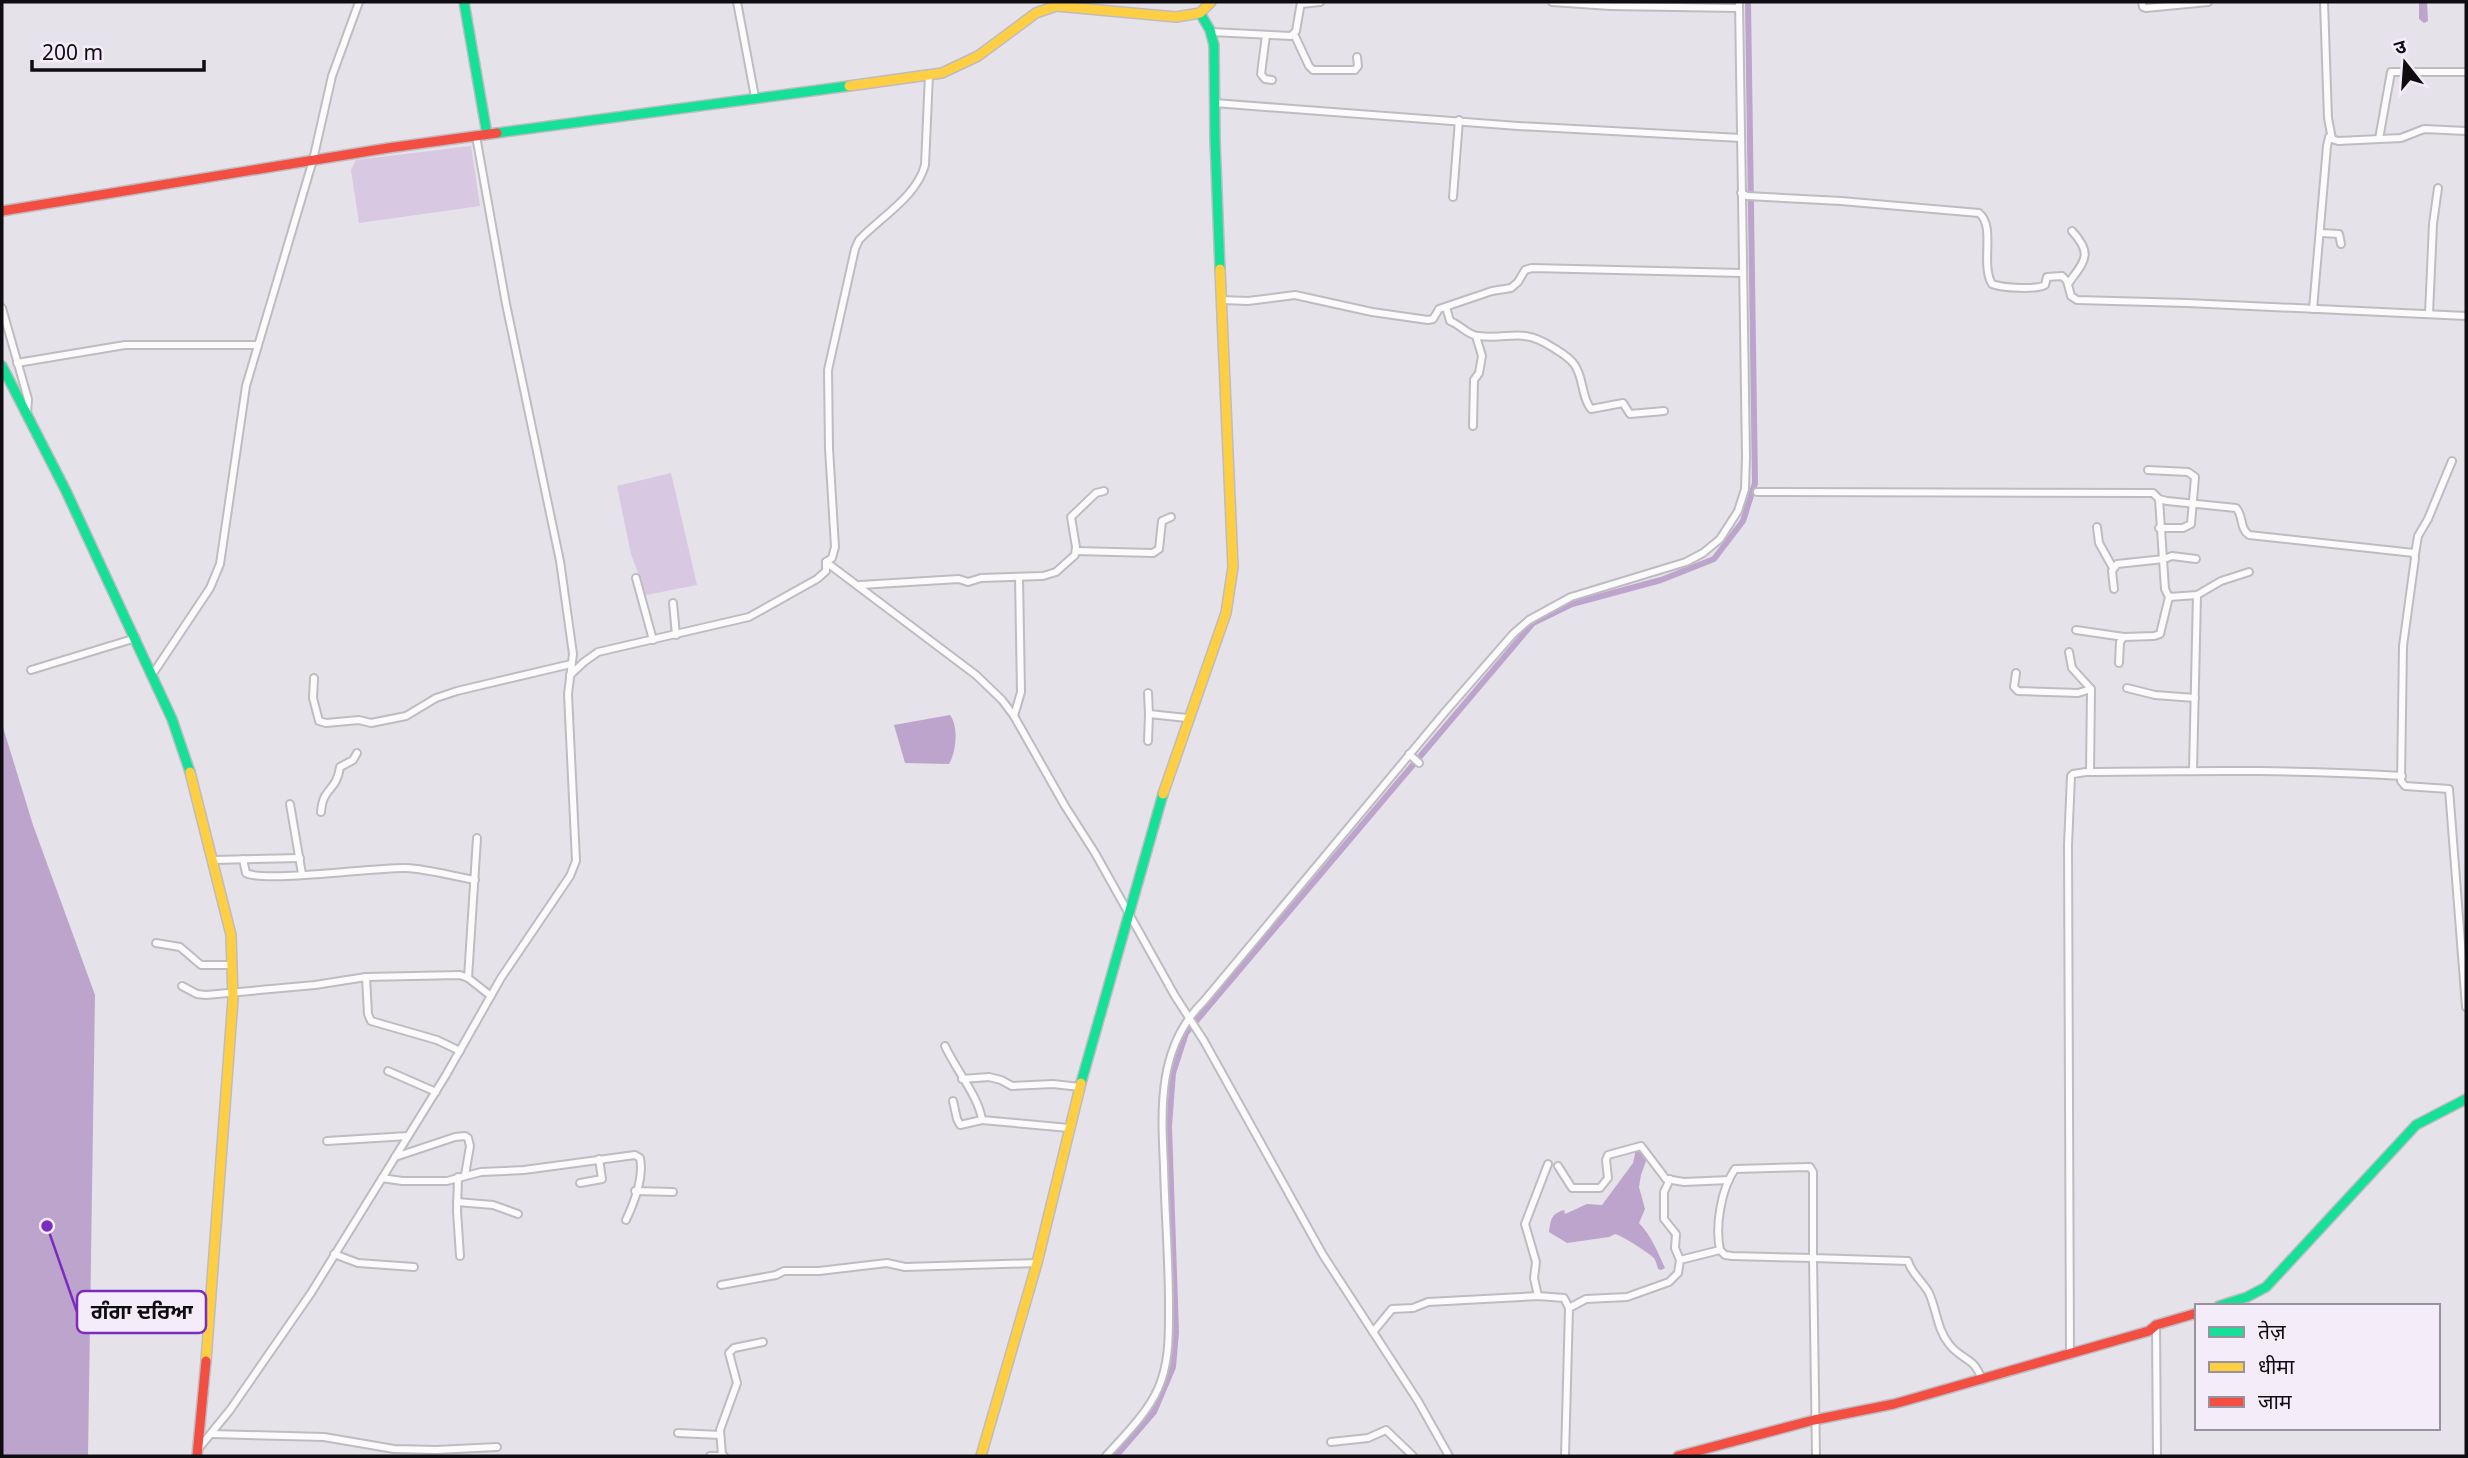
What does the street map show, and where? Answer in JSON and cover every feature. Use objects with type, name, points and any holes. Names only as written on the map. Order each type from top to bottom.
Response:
[{"type":"street","points":[[152,675],[210,588],[220,564],[246,386],[313,160],[332,76],[359,2]]},
{"type":"street","points":[[464,2],[487,134]]},
{"type":"street","points":[[737,2],[755,97]]},
{"type":"street","points":[[2,211],[487,134],[942,73],[978,56],[1036,13],[1056,6],[1176,17],[1200,13],[1212,2]]},
{"type":"street","points":[[1320,2],[1301,3],[1294,34],[1309,66],[1313,70],[1354,70],[1358,66],[1357,57]]},
{"type":"street","points":[[1106,1456],[1153,1398],[1166,1362],[1169,1280],[1161,1136],[1164,1082],[1169,1061],[1190,1018],[1333,849],[1414,759],[1513,634],[1530,620],[1571,597],[1686,562],[1703,553],[1725,532],[1738,512],[1746,480],[1742,273],[1748,195],[1741,138],[1739,5],[1610,6],[1552,2]]},
{"type":"street","points":[[2142,2],[2146,8],[2208,2]]},
{"type":"street","points":[[2313,309],[2330,136],[2324,2]]},
{"type":"street","points":[[981,1456],[1037,1263],[1080,1087],[1129,912],[1187,718],[1226,614],[1233,567],[1214,54],[1211,32],[1200,13]]},
{"type":"street","points":[[1211,32],[1294,34]]},
{"type":"street","points":[[1266,35],[1261,74],[1265,79],[1272,80]]},
{"type":"street","points":[[2379,139],[2391,72],[2466,72]]},
{"type":"street","points":[[826,562],[832,558],[835,547],[827,393],[834,340],[848,272],[859,240],[913,189],[923,174],[929,74]]},
{"type":"street","points":[[1214,103],[1741,138]]},
{"type":"street","points":[[1453,197],[1459,120]]},
{"type":"street","points":[[2330,136],[2338,141],[2408,137],[2424,129],[2466,131]]},
{"type":"street","points":[[197,1453],[252,1380],[334,1254],[436,1092],[491,996],[570,876],[576,861],[569,677],[573,654],[560,561],[506,304],[476,136]]},
{"type":"street","points":[[2429,314],[2433,224],[2438,188]]},
{"type":"street","points":[[1748,195],[1979,212],[1986,223],[1987,270],[1992,284],[2039,288],[2045,285],[2047,277],[2058,276],[2065,278],[2071,296],[2077,300],[2466,316]]},
{"type":"street","points":[[2068,284],[2086,254],[2082,242],[2072,231]]},
{"type":"street","points":[[2320,233],[2340,234],[2341,244]]},
{"type":"street","points":[[1222,300],[1295,295],[1372,312],[1428,320],[1433,319],[1440,309],[1492,291],[1511,288],[1525,270],[1532,268],[1742,273]]},
{"type":"street","points":[[1446,307],[1450,321],[1460,324],[1468,333],[1476,336],[1510,334],[1541,339],[1565,355],[1575,365],[1591,409],[1623,403],[1630,414],[1664,411]]},
{"type":"street","points":[[2,308],[29,403],[27,415]]},
{"type":"street","points":[[1473,426],[1474,380],[1479,373],[1482,356],[1476,336]]},
{"type":"street","points":[[17,363],[125,345],[258,345]]},
{"type":"street","points":[[2,366],[136,638],[172,719],[186,757],[231,935],[233,993],[197,1453]]},
{"type":"street","points":[[2452,461],[2418,536],[2414,554],[2403,646],[2402,776],[2403,785],[2449,789],[2466,1007]]},
{"type":"street","points":[[2148,470],[2192,473],[2195,482],[2191,524],[2183,528],[2159,528]]},
{"type":"street","points":[[858,585],[959,579],[968,582],[1053,574],[1074,557],[1076,551],[1071,517],[1096,493],[1104,491]]},
{"type":"street","points":[[1757,492],[2153,492],[2159,499],[2165,589],[2169,597],[2160,634],[2124,637],[2076,630]]},
{"type":"street","points":[[2159,499],[2236,508],[2240,512],[2243,529],[2249,535],[2414,554]]},
{"type":"street","points":[[1076,551],[1153,553],[1159,549],[1162,521],[1171,517]]},
{"type":"street","points":[[2097,527],[2099,542],[2113,568],[2114,589]]},
{"type":"street","points":[[2113,568],[2121,563],[2176,556],[2196,559]]},
{"type":"street","points":[[826,562],[976,675],[1014,716],[1042,768],[1096,853],[1139,934],[1197,1030],[1324,1255],[1418,1401],[1449,1456]]},
{"type":"street","points":[[569,677],[598,652],[755,615],[817,579],[826,571],[826,562]]},
{"type":"street","points":[[2169,597],[2197,595],[2221,581],[2249,572]]},
{"type":"street","points":[[1014,716],[1021,692],[1019,577]]},
{"type":"street","points":[[636,578],[653,640]]},
{"type":"street","points":[[2193,771],[2197,595]]},
{"type":"street","points":[[673,603],[676,635]]},
{"type":"street","points":[[2119,663],[2120,642],[2124,637]]},
{"type":"street","points":[[31,670],[136,638]]},
{"type":"street","points":[[2069,652],[2071,664],[2091,689],[2090,772]]},
{"type":"street","points":[[314,678],[313,698],[321,723],[359,720],[371,723],[405,716],[442,696],[571,664]]},
{"type":"street","points":[[2016,673],[2014,687],[2018,691],[2078,693],[2091,689]]},
{"type":"street","points":[[2127,688],[2155,695],[2195,698]]},
{"type":"street","points":[[1148,693],[1148,741]]},
{"type":"street","points":[[1149,714],[1187,718]]},
{"type":"street","points":[[321,812],[323,796],[337,784],[340,767],[353,760],[356,753]]},
{"type":"street","points":[[2070,1355],[2070,781],[2073,774],[2324,771],[2402,776]]},
{"type":"street","points":[[290,804],[302,874]]},
{"type":"street","points":[[468,978],[477,838]]},
{"type":"street","points":[[213,860],[300,858]]},
{"type":"street","points":[[243,859],[248,875],[407,868],[475,880]]},
{"type":"street","points":[[156,943],[180,947],[201,965],[233,965]]},
{"type":"street","points":[[182,986],[200,995],[366,977],[445,974],[468,978],[491,996]]},
{"type":"street","points":[[366,977],[368,1014],[371,1021],[437,1040],[460,1051]]},
{"type":"street","points":[[946,1046],[978,1104],[982,1120]]},
{"type":"street","points":[[388,1071],[436,1092]]},
{"type":"street","points":[[962,1079],[989,1077],[1012,1086],[1053,1084],[1080,1087]]},
{"type":"street","points":[[2225,1304],[2266,1287],[2416,1125],[2466,1099]]},
{"type":"street","points":[[953,1101],[961,1125],[982,1120],[1068,1136]]},
{"type":"street","points":[[327,1141],[408,1136]]},
{"type":"street","points":[[395,1157],[465,1136],[470,1146],[457,1202],[460,1256]]},
{"type":"street","points":[[1558,1166],[1573,1188],[1600,1188],[1608,1178],[1605,1160],[1608,1155],[1642,1146],[1666,1179],[1684,1182],[1729,1180]]},
{"type":"street","points":[[382,1178],[447,1181],[481,1171],[524,1170],[630,1155],[640,1158],[641,1181],[626,1220]]},
{"type":"street","points":[[580,1183],[602,1179],[599,1159]]},
{"type":"street","points":[[1538,1296],[1534,1278],[1536,1262],[1525,1224],[1548,1164]]},
{"type":"street","points":[[1816,1456],[1814,1420],[1813,1258],[1814,1172],[1810,1167],[1738,1168],[1733,1171],[1729,1180],[1717,1223],[1720,1250],[1725,1255],[1732,1256],[1813,1258],[1908,1261],[1910,1268],[1924,1284],[1933,1304],[1940,1334],[1955,1350],[1975,1364],[1982,1380]]},
{"type":"street","points":[[1569,1308],[1586,1299],[1627,1297],[1669,1282],[1678,1273],[1680,1260],[1675,1248],[1676,1234],[1664,1219],[1664,1192],[1670,1179]]},
{"type":"street","points":[[635,1191],[673,1192]]},
{"type":"street","points":[[457,1202],[493,1205],[518,1214]]},
{"type":"street","points":[[1680,1260],[1720,1250]]},
{"type":"street","points":[[334,1254],[358,1263],[414,1268]]},
{"type":"street","points":[[721,1284],[776,1275],[784,1271],[819,1271],[887,1263],[905,1267],[1037,1263]]},
{"type":"street","points":[[1373,1332],[1390,1310],[1395,1308],[1413,1308],[1428,1302],[1561,1297],[1569,1308],[1565,1456]]},
{"type":"street","points":[[1678,1456],[1982,1380],[2149,1331],[2155,1325],[2195,1314]]},
{"type":"street","points":[[2155,1325],[2157,1456]]},
{"type":"street","points":[[710,1456],[723,1456],[721,1424],[737,1382],[729,1353],[734,1348],[763,1342]]},
{"type":"street","points":[[1331,1442],[1368,1438],[1385,1430],[1413,1456]]},
{"type":"street","points":[[678,1433],[720,1435]]},
{"type":"street","points":[[212,1434],[324,1437],[384,1448],[444,1453],[497,1447]]},
{"type":"street","points":[[383,1456],[384,1448]]},
{"type":"shaded area","points":[[2419,2],[2427,2],[2428,21],[2424,23],[2419,19]]},
{"type":"shaded area","points":[[471,146],[480,206],[359,223],[351,170],[356,160]]},
{"type":"shaded area","points":[[671,473],[697,585],[646,595],[631,554],[617,486]]},
{"type":"shaded area","points":[[950,715],[955,726],[956,740],[949,764],[905,763],[894,725]]},
{"type":"shaded area","points":[[2,724],[33,825],[95,995],[88,1456],[2,1456]]},
{"type":"shaded area","points":[[1636,1149],[1642,1149],[1646,1161],[1639,1187],[1645,1209],[1639,1223],[1660,1256],[1665,1268],[1661,1270],[1658,1269],[1655,1259],[1615,1234],[1567,1243],[1549,1232],[1556,1213],[1564,1210],[1565,1214],[1587,1204],[1602,1205],[1633,1163]]},
{"type":"waterway","points":[[1116,1456],[1154,1412],[1173,1367],[1176,1332],[1169,1126],[1173,1073],[1186,1033],[1533,623],[1572,604],[1661,580],[1714,559],[1743,521],[1755,483],[1748,2]]},
{"type":"traffic: fast","points":[[464,2],[487,134]]},
{"type":"traffic: fast","points":[[1200,13],[1210,30],[1214,45],[1220,269]]},
{"type":"traffic: fast","points":[[497,133],[849,86]]},
{"type":"traffic: fast","points":[[2,366],[66,491],[172,719],[190,772]]},
{"type":"traffic: fast","points":[[1081,1083],[1163,794]]},
{"type":"traffic: fast","points":[[2225,1304],[2266,1287],[2416,1125],[2466,1099]]},
{"type":"traffic: slow","points":[[849,86],[942,73],[978,56],[1036,13],[1056,6],[1176,17],[1200,13],[1211,2]]},
{"type":"traffic: slow","points":[[1163,794],[1226,613],[1233,567],[1220,269]]},
{"type":"traffic: slow","points":[[190,772],[231,935],[233,999],[206,1361]]},
{"type":"traffic: slow","points":[[981,1456],[1037,1263],[1081,1083]]},
{"type":"traffic: jam","points":[[2,211],[388,148],[497,133]]},
{"type":"traffic: jam","points":[[1678,1456],[1814,1420],[1894,1404],[2149,1331],[2156,1325],[2195,1314]]},
{"type":"traffic: jam","points":[[197,1456],[206,1361]]},
{"type":"place","name":"ਗੰਗਾ ਦਰਿਆ","points":[[47,1226]]}]
